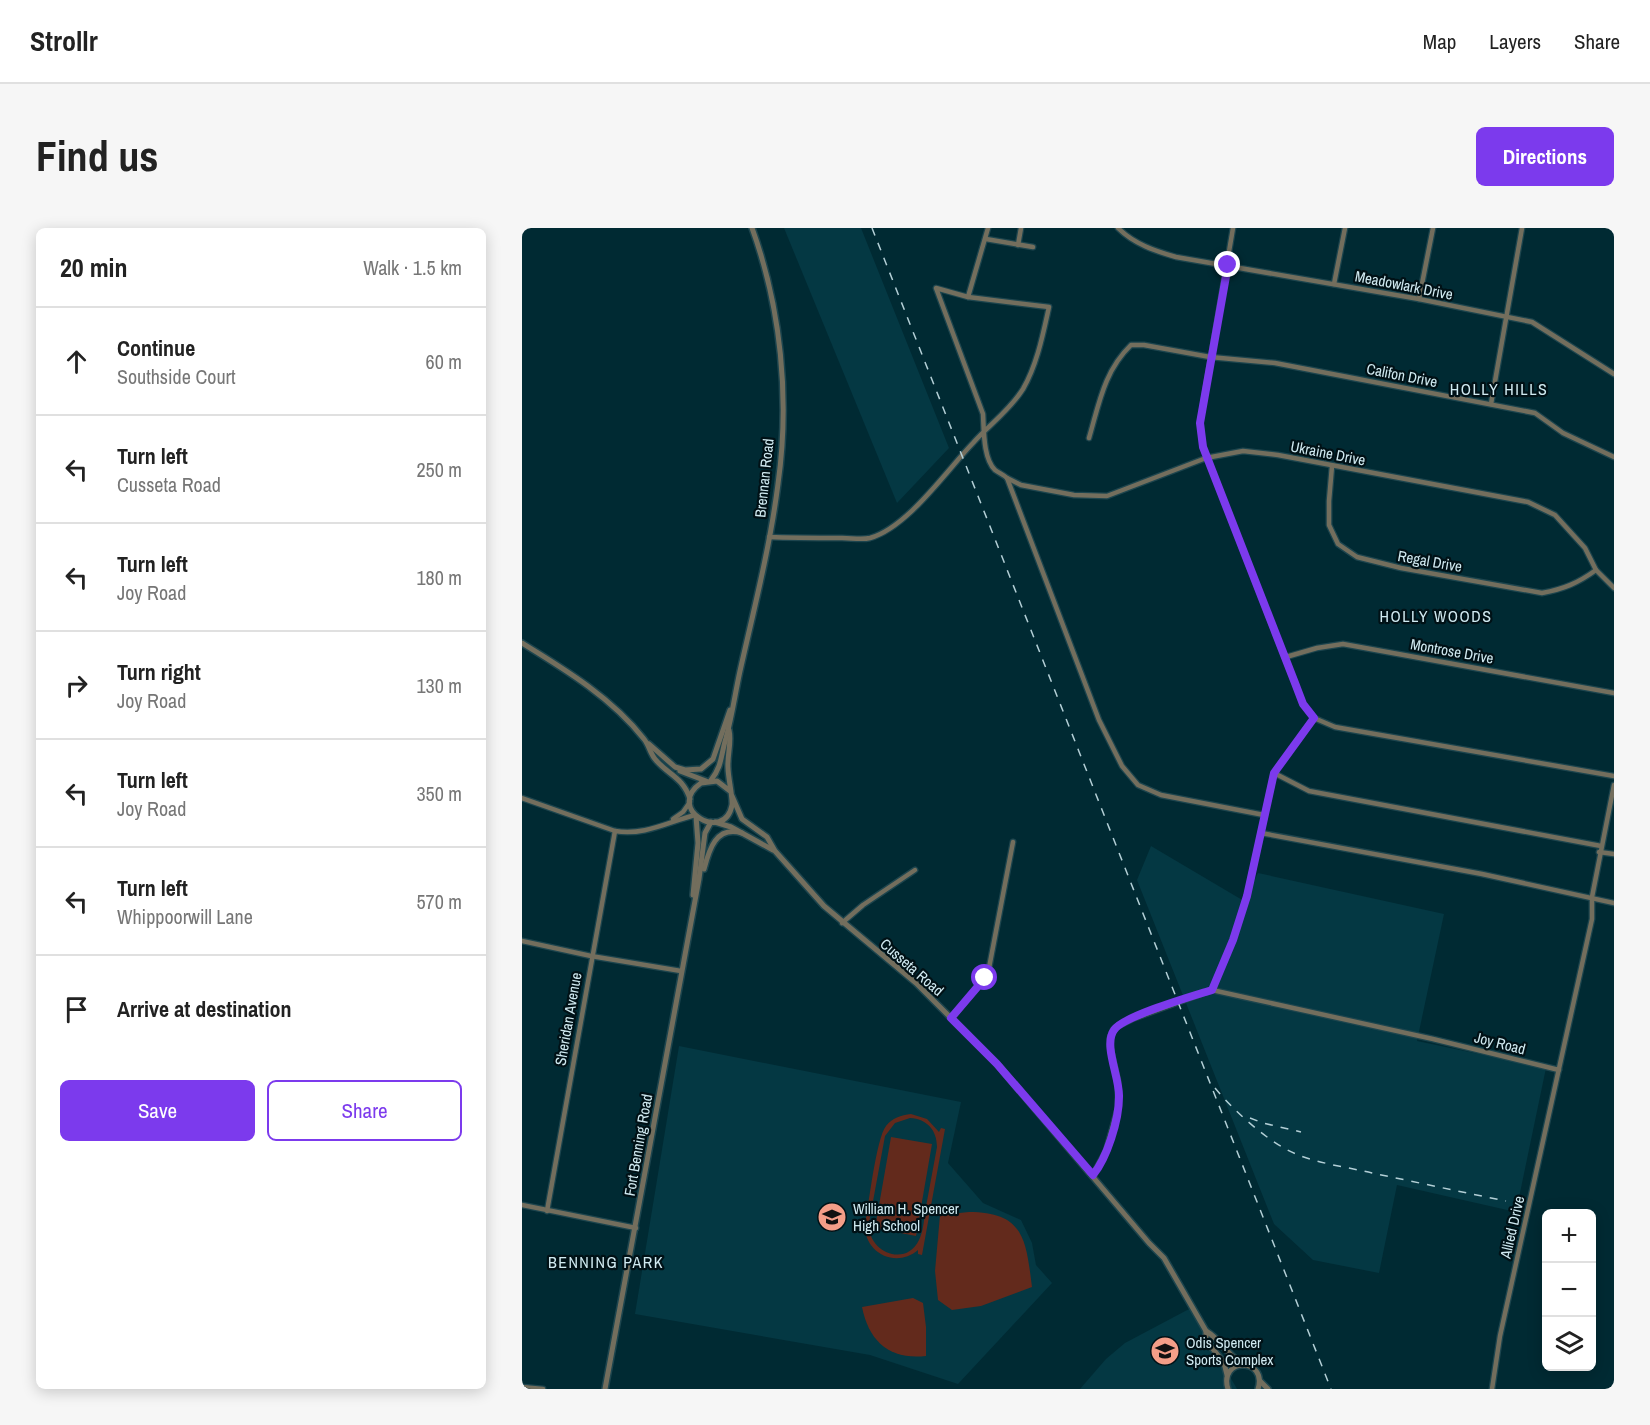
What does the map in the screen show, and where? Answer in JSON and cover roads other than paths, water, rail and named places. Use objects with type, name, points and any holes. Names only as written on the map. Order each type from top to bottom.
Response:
[{"type":"street","name":"Brennan Road","points":[[709,781],[718,772],[729,730],[779,483],[782,408],[780,357],[773,301],[765,264],[752,228]]},
{"type":"street","points":[[968,297],[988,228]]},
{"type":"street","points":[[1018,245],[1021,228]]},
{"type":"street","name":"Meadowlark Drive","points":[[1118,228],[1143,246],[1176,257],[1419,299],[1532,322],[1614,374]]},
{"type":"street","points":[[1233,228],[1200,423],[1206,458],[1303,704],[1314,718],[1335,727],[1614,776]]},
{"type":"street","points":[[1334,284],[1345,228]]},
{"type":"street","points":[[1419,299],[1433,228]]},
{"type":"street","points":[[1491,404],[1522,228]]},
{"type":"street","points":[[986,239],[1033,247]]},
{"type":"street","points":[[769,537],[869,538],[905,516],[984,431],[996,421],[1023,389],[1034,363],[1049,306],[968,297],[936,288],[983,414],[984,431],[988,455],[994,469],[1007,478],[1099,720],[1122,766],[1138,785],[1161,795],[1264,815]]},
{"type":"street","name":"Califon Drive","points":[[1089,438],[1108,374],[1120,355],[1131,345],[1144,345],[1210,357],[1275,363],[1535,413],[1563,433],[1614,457]]},
{"type":"street","name":"Ukraine Drive","points":[[1007,478],[1021,485],[1074,495],[1107,496],[1206,458],[1243,451],[1278,455],[1528,502],[1555,515],[1585,548],[1596,570],[1614,588]]},
{"type":"street","name":"Regal Drive","points":[[1332,466],[1329,525],[1338,544],[1357,557],[1401,568],[1542,593],[1579,583],[1596,570]]},
{"type":"street","points":[[522,643],[585,684],[617,709],[646,741],[675,767],[688,775],[722,783],[731,793],[732,805],[728,814],[713,822],[695,815],[668,823]]},
{"type":"street","name":"Montrose Drive","points":[[1286,657],[1317,648],[1343,644],[1614,693]]},
{"type":"street","points":[[675,767],[697,771],[710,763],[735,694]]},
{"type":"street","points":[[1093,1175],[1106,1151],[1118,1108],[1118,1081],[1110,1046],[1113,1030],[1132,1019],[1212,990],[1233,940],[1247,896],[1274,773],[1314,718]]},
{"type":"street","name":"Brennan Road","points":[[729,730],[731,736],[727,764],[731,793]]},
{"type":"street","points":[[646,741],[654,758],[680,780],[687,790],[695,815]]},
{"type":"street","points":[[1274,773],[1310,791],[1601,846]]},
{"type":"street","points":[[522,798],[615,831],[640,832],[658,828],[683,812],[694,790],[709,781]]},
{"type":"street","points":[[1559,1070],[1592,919],[1592,897],[1599,852],[1614,785]]},
{"type":"street","name":"Cusseta Road","points":[[731,793],[742,819],[767,837],[775,851],[824,906],[916,983],[997,1064],[1164,1258],[1206,1331],[1214,1336],[1234,1359],[1256,1371],[1260,1381],[1268,1389]]},
{"type":"street","name":"Fort Benning Road","points":[[694,905],[698,843],[695,815]]},
{"type":"street","name":"Cusseta Road","points":[[713,822],[731,827],[775,851]]},
{"type":"street","name":"Fort Benning Road","points":[[605,1389],[699,879],[705,833],[713,822]]},
{"type":"street","name":"Sheridan Avenue","points":[[547,1211],[615,831]]},
{"type":"street","points":[[699,879],[709,849],[717,837],[732,831],[742,833]]},
{"type":"street","points":[[1261,833],[1482,874],[1614,903]]},
{"type":"street","points":[[951,1018],[979,986],[989,968],[1013,842]]},
{"type":"street","points":[[1599,852],[1614,854]]},
{"type":"street","points":[[842,923],[863,905],[915,870]]},
{"type":"street","points":[[522,941],[591,956],[681,971]]},
{"type":"street","name":"Joy Road","points":[[1212,990],[1433,1038],[1559,1070]]},
{"type":"street","name":"Allied Drive","points":[[1492,1389],[1500,1336],[1559,1070]]},
{"type":"street","points":[[522,1205],[636,1228]]},
{"type":"street","name":"Cusseta Road","points":[[1206,1331],[1206,1340],[1224,1363],[1228,1389]]},
{"type":"street","points":[[1227,1375],[1235,1366],[1246,1365]]},
{"type":"street","points":[[1258,1389],[1260,1381]]},
{"type":"street","points":[[522,1387],[543,1389]]},
{"type":"railway","points":[[872,228],[1331,1389]]},
{"type":"railway","points":[[1215,1088],[1252,1126],[1296,1154],[1334,1165],[1506,1201]]},
{"type":"railway","points":[[1250,1118],[1301,1132]]},
{"type":"place","name":"William H. Spencer High School","points":[[832,1217]]},
{"type":"place","name":"Odis Spencer Sports Complex","points":[[1165,1351]]},
{"type":"district","name":"HOLLY HILLS","points":[[1499,389]]},
{"type":"district","name":"HOLLY WOODS","points":[[1436,616]]},
{"type":"district","name":"BENNING PARK","points":[[606,1262]]}]
